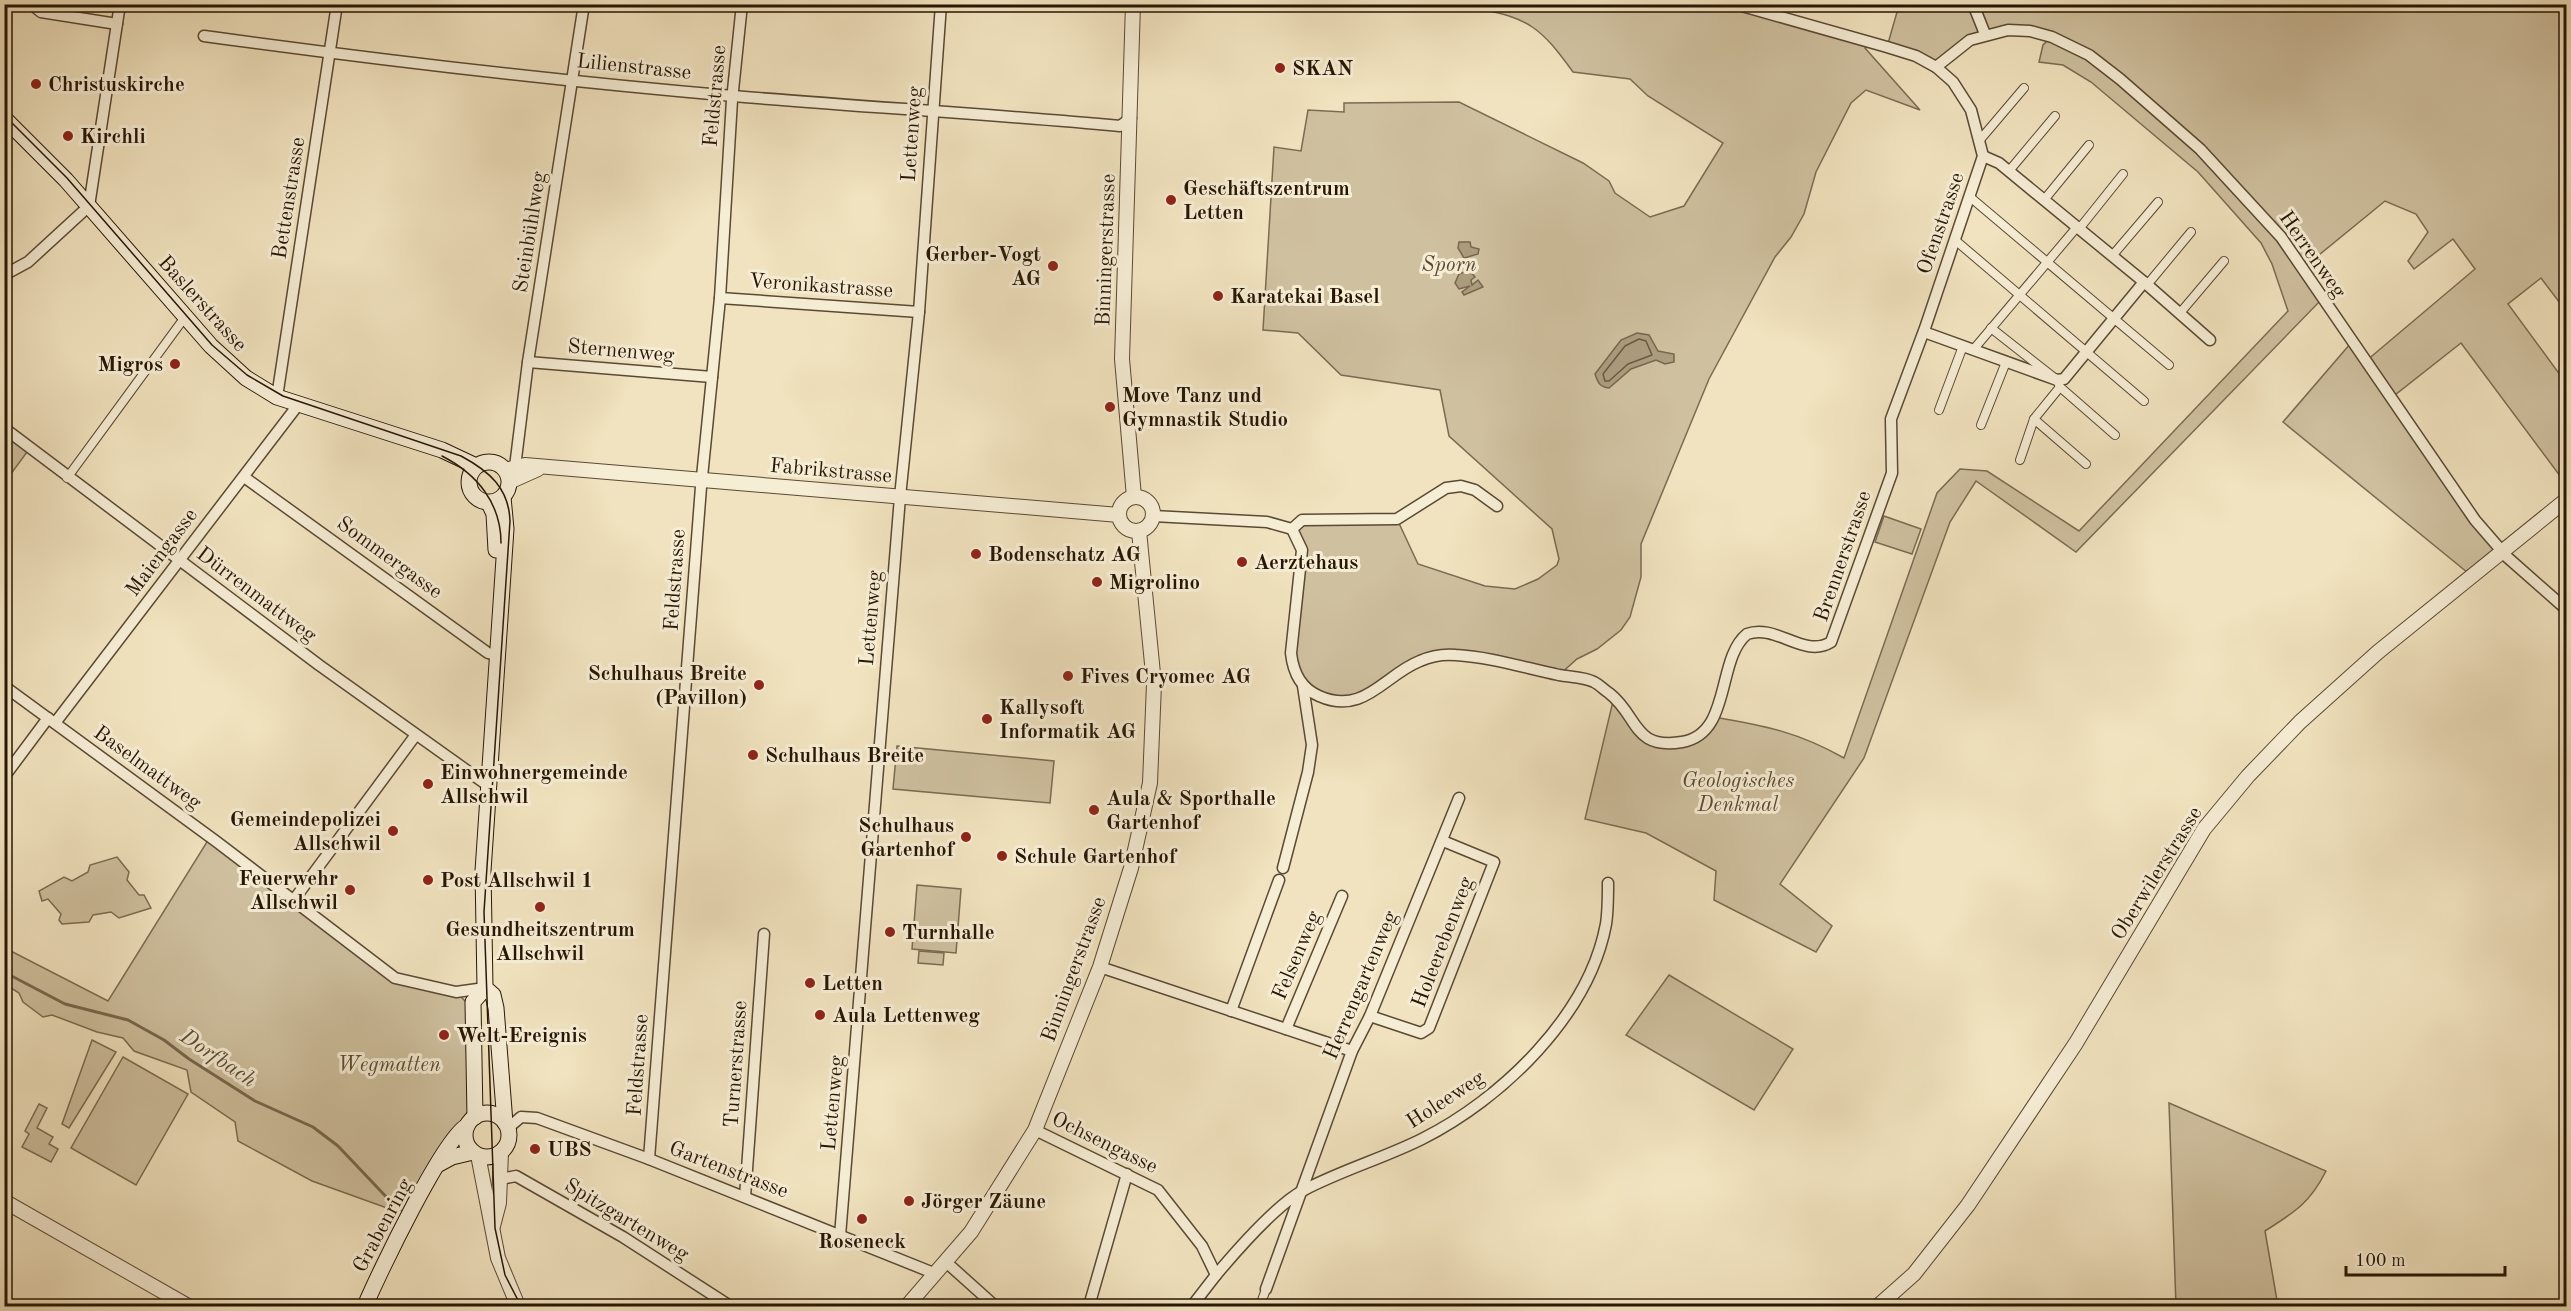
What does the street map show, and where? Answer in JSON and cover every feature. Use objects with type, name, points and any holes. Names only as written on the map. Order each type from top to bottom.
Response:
[{"type":"main road","name":"Baslerstrasse","points":[[4,118],[88,206],[229,364],[277,398],[419,443],[472,471]]},
{"type":"main road","points":[[485,988],[493,995],[496,1008],[508,1141],[501,1152],[489,1157],[476,1154],[466,1140],[471,1122],[473,1002],[485,988],[483,871],[506,529],[496,500],[510,473],[494,462],[472,471],[469,488],[474,497],[496,500]]},
{"type":"main road","points":[[471,1122],[489,1113],[498,1116],[506,1126]]},
{"type":"main road","name":"Grabenring","points":[[365,1306],[406,1220],[446,1148],[471,1122]]},
{"type":"main road","name":"Grabenring","points":[[439,1164],[452,1157],[476,1154]]},
{"type":"street","points":[[31,4],[41,12],[117,24]]},
{"type":"street","points":[[4,275],[28,262],[88,206],[120,4]]},
{"type":"street","name":"Bettenstrasse","points":[[277,398],[338,4]]},
{"type":"street","name":"Steinbühlweg","points":[[510,473],[584,4]]},
{"type":"street","name":"Feldstrasse","points":[[649,1159],[701,481],[720,297],[733,96],[742,4]]},
{"type":"street","name":"Lettenweg","points":[[840,1236],[900,497],[919,312],[941,4]]},
{"type":"street","name":"Binningerstrasse","points":[[1133,4],[1122,359],[1134,497]]},
{"type":"street","name":"Ofenstrasse","points":[[1735,4],[1896,50],[1936,67],[1953,82],[1971,110],[1983,156],[1924,332],[1898,400]]},
{"type":"street","points":[[1936,67],[1957,48],[1985,34],[1973,4]]},
{"type":"street","name":"Herrenweg","points":[[1985,34],[2008,30],[2030,31],[2052,37],[2089,55],[2200,149],[2281,237],[2462,501],[2503,553],[2566,609]]},
{"type":"street","name":"Lilienstrasse","points":[[204,36],[330,53],[733,96],[932,109],[1120,126],[1131,118]]},
{"type":"street","points":[[1979,141],[2024,88]]},
{"type":"street","points":[[2009,171],[2055,116]]},
{"type":"street","points":[[2044,200],[2090,145]]},
{"type":"street","points":[[1983,156],[2000,163],[2210,340]]},
{"type":"street","points":[[1939,410],[1968,348],[1991,328],[2123,174]]},
{"type":"street","points":[[1971,197],[2169,365]]},
{"type":"street","points":[[2112,256],[2158,202]]},
{"type":"street","points":[[2020,460],[2034,419],[2059,383],[2191,232]]},
{"type":"street","points":[[1955,240],[2144,401]]},
{"type":"street","points":[[2180,313],[2224,261]]},
{"type":"street","name":"Veronikastrasse","points":[[720,297],[919,312]]},
{"type":"street","points":[[67,478],[185,317]]},
{"type":"street","points":[[1991,328],[2059,383],[2115,435]]},
{"type":"street","points":[[1924,332],[2059,383]]},
{"type":"street","name":"Sternenweg","points":[[528,362],[712,377]]},
{"type":"street","points":[[1981,425],[2006,362]]},
{"type":"street","name":"Brennerstrasse","points":[[1303,686],[1311,693],[1327,700],[1339,702],[1357,700],[1419,661],[1453,654],[1478,657],[1594,682],[1614,697],[1636,729],[1648,741],[1684,742],[1701,733],[1714,717],[1738,645],[1747,634],[1767,633],[1812,647],[1831,642],[1892,473],[1891,419],[1898,400]]},
{"type":"street","name":"Maiengasse","points":[[4,777],[179,560],[298,405]]},
{"type":"street","points":[[2034,419],[2086,464]]},
{"type":"street","name":"Dürrenmattweg","points":[[4,428],[67,478],[489,787]]},
{"type":"street","name":"Fabrikstrasse","points":[[510,473],[540,468],[1119,515]]},
{"type":"street","name":"Sommergasse","points":[[243,477],[488,653],[496,655],[499,634]]},
{"type":"street","points":[[1292,529],[1302,519],[1396,519],[1446,488],[1461,486],[1475,490],[1497,506]]},
{"type":"street","points":[[1134,497],[1148,502],[1153,516],[1149,526],[1139,531],[1123,526],[1119,515],[1121,505],[1134,497]]},
{"type":"street","name":"Oberwilerstrasse","points":[[1878,1306],[1914,1274],[1968,1205],[2076,1043],[2204,829],[2248,776],[2300,722],[2378,652],[2566,500]]},
{"type":"street","points":[[1153,516],[1267,522],[1292,529],[1302,550],[1292,653],[1293,669],[1303,686],[1312,745],[1308,772],[1283,868]]},
{"type":"street","name":"Binningerstrasse","points":[[908,1306],[970,1232],[1035,1130],[1100,967],[1136,852],[1150,783],[1154,684],[1139,531]]},
{"type":"street","name":"Baselmattweg","points":[[4,686],[395,978],[456,992],[485,988]]},
{"type":"street","points":[[293,901],[415,735]]},
{"type":"street","name":"Herrengartenweg","points":[[1266,1288],[1352,1051],[1370,1016],[1459,798]]},
{"type":"street","name":"Holeerebenweg","points":[[1370,1016],[1421,1033],[1429,1028],[1494,862],[1443,841]]},
{"type":"street","name":"Felsenweg","points":[[1231,1011],[1280,880]]},
{"type":"street","name":"Holeeweg","points":[[1216,1275],[1236,1251],[1303,1190],[1424,1138],[1490,1097],[1555,1032],[1578,999],[1597,953],[1606,924],[1608,883]]},
{"type":"street","name":"Felsenweg","points":[[1286,1029],[1342,896]]},
{"type":"street","name":"Turnerstrasse","points":[[744,1197],[764,934]]},
{"type":"street","name":"Felsenweg","points":[[1100,967],[1352,1051]]},
{"type":"street","name":"Gartenstrasse","points":[[506,1126],[521,1117],[537,1118],[649,1159],[936,1274]]},
{"type":"street","name":"Ochsengasse","points":[[1035,1130],[1158,1190],[1202,1246],[1216,1275]]},
{"type":"street","points":[[493,1226],[501,1179],[501,1152]]},
{"type":"street","points":[[476,1154],[503,1275],[518,1306]]},
{"type":"street","points":[[1089,1306],[1127,1174]]},
{"type":"street","name":"Spitzgartenweg","points":[[501,1179],[516,1176],[623,1237],[730,1306]]},
{"type":"street","points":[[4,1201],[188,1306]]},
{"type":"street","points":[[946,1262],[996,1306]]},
{"type":"street","points":[[1192,1306],[1216,1275]]},
{"type":"street","points":[[1260,1306],[1266,1288]]},
{"type":"green space","name":"Sporn","points":[[1475,5],[1735,5],[1867,42],[1865,48],[1920,110],[1866,90],[1851,103],[1816,172],[1804,214],[1791,237],[1775,257],[1709,379],[1641,544],[1641,577],[1630,617],[1621,630],[1597,649],[1577,659],[1559,675],[1439,656],[1357,700],[1327,700],[1293,669],[1302,550],[1292,529],[1302,520],[1397,519],[1418,564],[1485,586],[1515,589],[1538,579],[1557,565],[1559,559],[1552,529],[1449,436],[1440,390],[1341,375],[1298,333],[1263,330],[1274,147],[1301,151],[1308,110],[1344,112],[1344,103],[1459,102],[1583,163],[1609,181],[1615,193],[1650,217],[1684,206],[1723,143],[1648,96],[1630,79],[1573,72],[1552,45],[1533,27],[1509,16],[1475,8]]},
{"type":"green space","name":"Geologisches Denkmal","points":[[1899,5],[2566,5],[2566,311],[2541,278],[2508,304],[2566,383],[2566,484],[2461,343],[2390,399],[2497,547],[2473,577],[2283,422],[2351,343],[2366,361],[2475,269],[2453,239],[2414,269],[2408,261],[2428,232],[2416,214],[2385,201],[2303,268],[2322,299],[2076,552],[1976,481],[1950,522],[1864,758],[1780,884],[1832,926],[1816,952],[1714,900],[1716,871],[1646,833],[1585,819],[1614,697],[1649,741],[1684,742],[1714,717],[1781,731],[1812,742],[1844,758],[1937,493],[1960,469],[1987,471],[2079,531],[2288,311],[2272,264],[2261,243],[2198,172],[2091,82],[2063,65],[2039,62],[2043,45],[2052,36],[1985,34],[1936,67],[1887,47]]},
{"type":"green space","points":[[4,428],[30,448],[5,482],[4,482]]},
{"type":"green space","points":[[1884,516],[1921,529],[1912,554],[1875,542]]},
{"type":"green space","points":[[897,746],[1054,761],[1050,803],[893,789]]},
{"type":"green space","name":"Wegmatten","points":[[210,837],[395,978],[456,992],[473,1009],[475,1117],[421,1195],[408,1198],[406,1211],[387,1208],[312,1181],[238,1141],[235,1122],[191,1092],[187,1070],[134,1051],[123,1038],[97,1032],[52,1015],[43,1017],[23,1002],[19,993],[5,984],[5,948],[108,1001]]},
{"type":"green space","points":[[117,857],[129,872],[127,880],[139,895],[144,895],[151,908],[119,918],[111,912],[93,915],[89,922],[62,924],[59,920],[61,914],[48,899],[42,901],[39,891],[64,877],[72,881],[88,872],[90,865]]},
{"type":"green space","points":[[917,885],[961,889],[956,953],[912,949]]},
{"type":"green space","points":[[919,951],[944,953],[943,965],[918,963]]},
{"type":"green space","points":[[1669,975],[1793,1049],[1754,1110],[1626,1035]]},
{"type":"green space","points":[[92,1040],[116,1052],[69,1128],[62,1124]]},
{"type":"green space","points":[[123,1057],[188,1094],[136,1185],[71,1148]]},
{"type":"green space","points":[[2169,1103],[2326,1171],[2314,1191],[2301,1206],[2265,1231],[2278,1306],[2176,1306]]},
{"type":"green space","points":[[39,1104],[47,1108],[37,1128],[53,1137],[49,1144],[58,1149],[51,1162],[22,1147],[29,1134],[25,1131]]},
{"type":"water","points":[[1459,242],[1470,242],[1471,247],[1479,249],[1478,254],[1464,258],[1458,248]]},
{"type":"water","points":[[1469,270],[1475,277],[1471,280],[1472,285],[1478,280],[1483,287],[1464,295],[1462,292],[1470,286],[1459,289],[1455,283],[1459,274]]},
{"type":"water","points":[[1637,333],[1649,335],[1658,351],[1674,354],[1674,362],[1665,364],[1656,360],[1631,369],[1609,388],[1601,386],[1595,374],[1621,340]]},
{"type":"waterway","name":"Dorfbach","points":[[4,972],[65,1004],[128,1020],[164,1040],[189,1059],[255,1101],[313,1127],[338,1146],[393,1204]]},
{"type":"tram line","points":[[4,115],[67,178],[212,345],[247,375],[283,396],[461,456],[489,474],[506,499],[510,521],[484,912],[495,1228],[505,1275],[521,1306]]},
{"type":"tram line","points":[[442,456],[455,463],[485,491],[497,515],[501,543]]},
{"type":"place","name":"SKAN","points":[[1280,68]]},
{"type":"place","name":"Christuskirche","points":[[36,84]]},
{"type":"place","name":"Kirchli","points":[[68,136]]},
{"type":"place","name":"Geschäftszentrum Letten","points":[[1171,200]]},
{"type":"place","name":"Gerber-Vogt AG","points":[[1053,266]]},
{"type":"place","name":"Karatekai Basel","points":[[1218,296]]},
{"type":"place","name":"Migros","points":[[175,364]]},
{"type":"place","name":"Move Tanz und Gymnastik Studio","points":[[1110,407]]},
{"type":"place","name":"Bodenschatz AG","points":[[976,554]]},
{"type":"place","name":"Aerztehaus","points":[[1242,562]]},
{"type":"place","name":"Migrolino","points":[[1097,582]]},
{"type":"place","name":"Fives Cryomec AG","points":[[1068,676]]},
{"type":"place","name":"Schulhaus Breite (Pavillon)","points":[[759,685]]},
{"type":"place","name":"Kallysoft Informatik AG","points":[[987,719]]},
{"type":"place","name":"Schulhaus Breite","points":[[753,755]]},
{"type":"place","name":"Einwohnergemeinde Allschwil","points":[[428,784]]},
{"type":"place","name":"Aula & Sporthalle Gartenhof","points":[[1094,810]]},
{"type":"place","name":"Gemeindepolizei Allschwil","points":[[393,831]]},
{"type":"place","name":"Schulhaus Gartenhof","points":[[966,837]]},
{"type":"place","name":"Schule Gartenhof","points":[[1002,856]]},
{"type":"place","name":"Post Allschwil 1","points":[[428,880]]},
{"type":"place","name":"Feuerwehr Allschwil","points":[[350,890]]},
{"type":"place","name":"Gesundheitszentrum Allschwil","points":[[540,907]]},
{"type":"place","name":"Turnhalle","points":[[890,932]]},
{"type":"place","name":"Letten","points":[[810,983]]},
{"type":"place","name":"Aula Lettenweg","points":[[820,1015]]},
{"type":"place","name":"Welt-Ereignis","points":[[444,1035]]},
{"type":"place","name":"UBS","points":[[535,1149]]},
{"type":"place","name":"Jörger Zäune","points":[[909,1201]]},
{"type":"place","name":"Roseneck","points":[[862,1219]]}]
